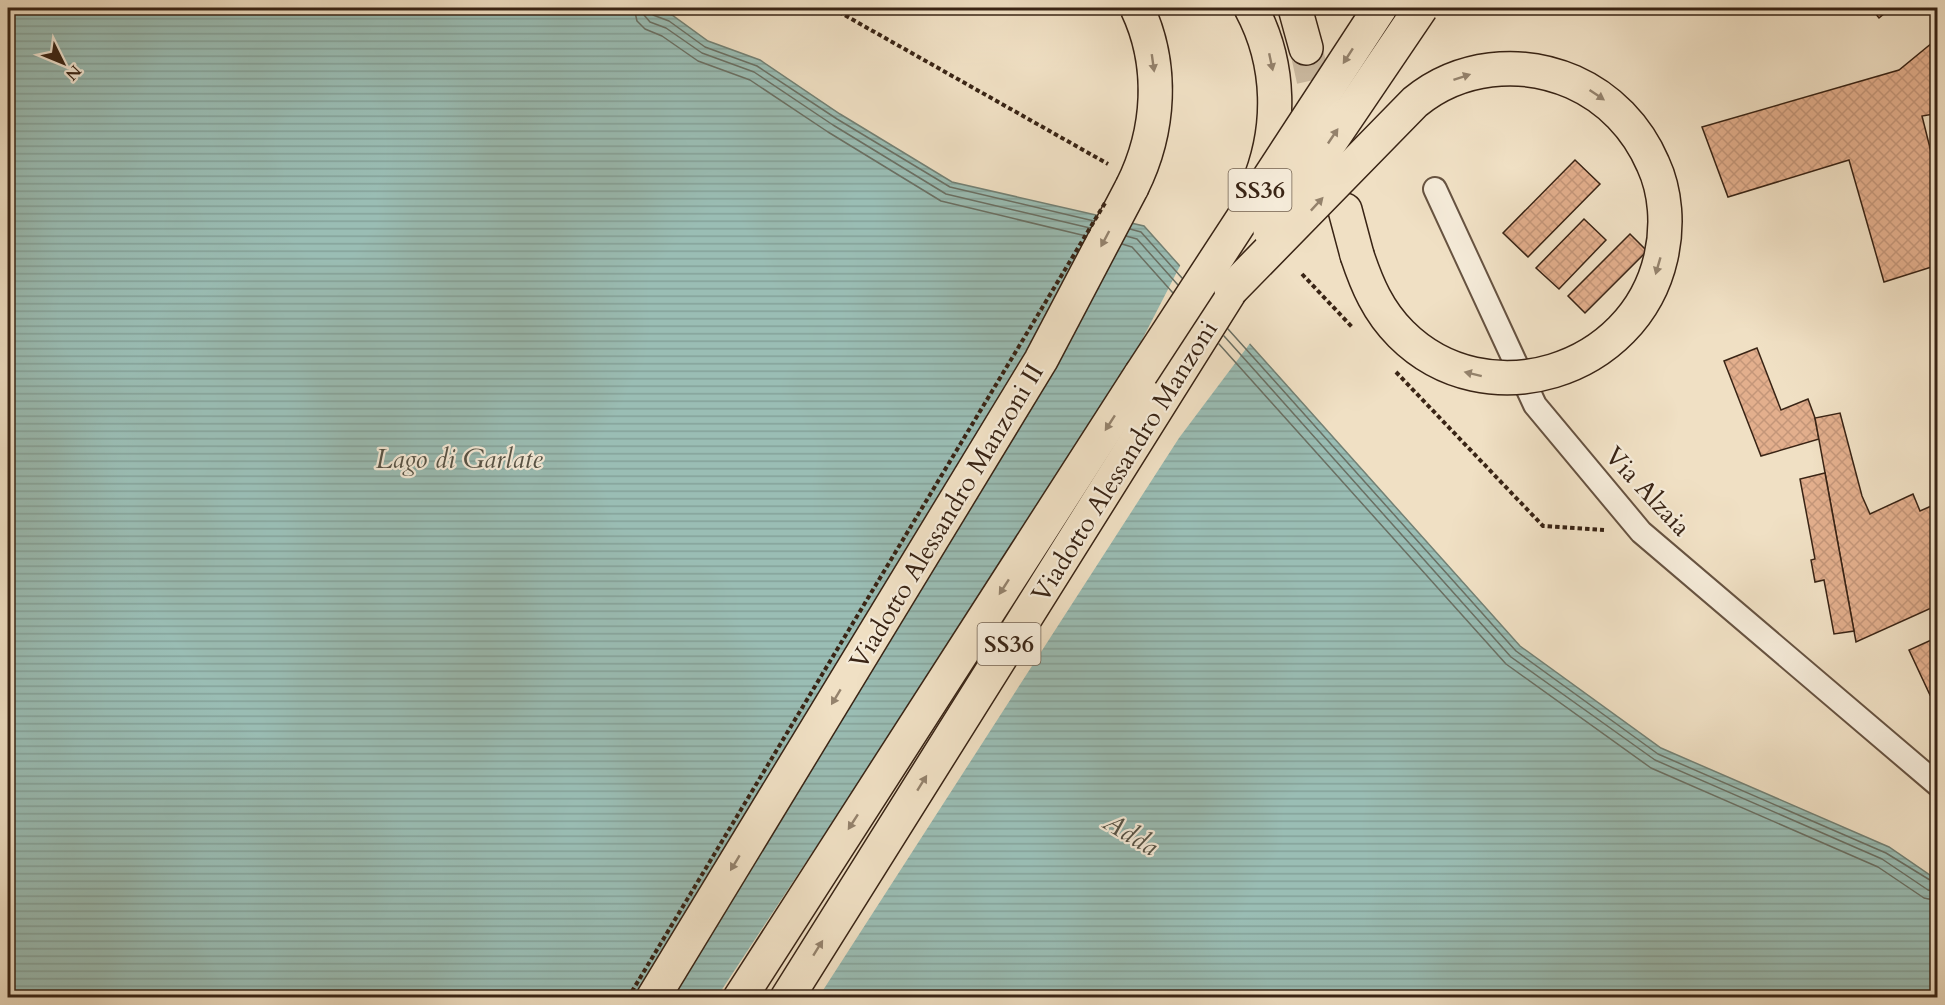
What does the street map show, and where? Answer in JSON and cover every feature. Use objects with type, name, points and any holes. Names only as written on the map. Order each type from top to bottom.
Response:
[{"type":"main road","name":"Viadotto Alessandro Manzoni II","points":[[653,998],[1041,360],[1138,176],[1153,130],[1156,94],[1150,45],[1137,8]]},
{"type":"main road","points":[[1141,374],[1252,197],[1266,163],[1275,116],[1274,79],[1266,44],[1251,8]]},
{"type":"main road","points":[[1295,8],[1306,48]]},
{"type":"main road","name":"SS36","points":[[1141,374],[1380,8]]},
{"type":"main road","name":"SS36","points":[[1231,290],[1421,8]]},
{"type":"main road","points":[[1231,290],[1414,102],[1448,81],[1485,70],[1514,68],[1562,77],[1597,94],[1619,113],[1643,144],[1656,170],[1663,198],[1665,227],[1659,266],[1648,293],[1633,318],[1613,339],[1589,356],[1563,369],[1534,376],[1506,378],[1476,375],[1449,366],[1423,352],[1401,334],[1382,311],[1368,286],[1345,210]]},
{"type":"main road","name":"Viadotto Alessandro Manzoni","points":[[787,998],[1231,290]]},
{"type":"main road","name":"Viadotto Alessandro Manzoni","points":[[740,998],[1141,374]]},
{"type":"street","name":"Via Alzaia","points":[[1435,189],[1535,405],[1641,532],[1938,785]]},
{"type":"path","points":[[832,8],[1114,167]]},
{"type":"path","points":[[628,998],[1107,200]]},
{"type":"path","points":[[1302,274],[1359,333]]},
{"type":"path","points":[[1391,367],[1543,526],[1641,532]]},
{"type":"water","name":"Lago di Garlate","points":[[8,8],[649,8],[672,15],[708,41],[760,60],[840,114],[952,182],[1144,226],[1520,646],[1661,748],[1889,847],[1937,880],[1937,997],[8,997]]},
{"type":"pier","points":[[1181,264],[1251,342],[1179,438],[818,998],[717,997],[1097,421],[1127,369]]},
{"type":"building","points":[[1871,8],[1891,8],[1879,18]]},
{"type":"building","points":[[1938,38],[1938,108],[1932,110],[1934,114],[1922,116],[1932,156],[1938,155],[1938,265],[1884,282],[1849,160],[1728,197],[1702,127],[1899,70]]},
{"type":"building","points":[[1575,160],[1600,184],[1528,257],[1503,233]]},
{"type":"building","points":[[1584,219],[1606,240],[1559,289],[1536,268]]},
{"type":"building","points":[[1630,234],[1647,251],[1585,313],[1568,296]]},
{"type":"building","points":[[1757,348],[1781,410],[1808,399],[1819,439],[1761,456],[1724,361]]},
{"type":"building","points":[[1840,413],[1862,496],[1870,514],[1913,494],[1920,511],[1938,503],[1938,605],[1856,642],[1815,418]]},
{"type":"building","points":[[1825,473],[1854,631],[1834,634],[1824,580],[1815,582],[1811,560],[1815,559],[1800,479]]},
{"type":"building","points":[[1938,637],[1938,692],[1930,695],[1909,650]]},
{"type":"tunnel","points":[[1306,48],[1323,124]]},
{"type":"water label","name":"Adda","points":[[1131,834]]}]
